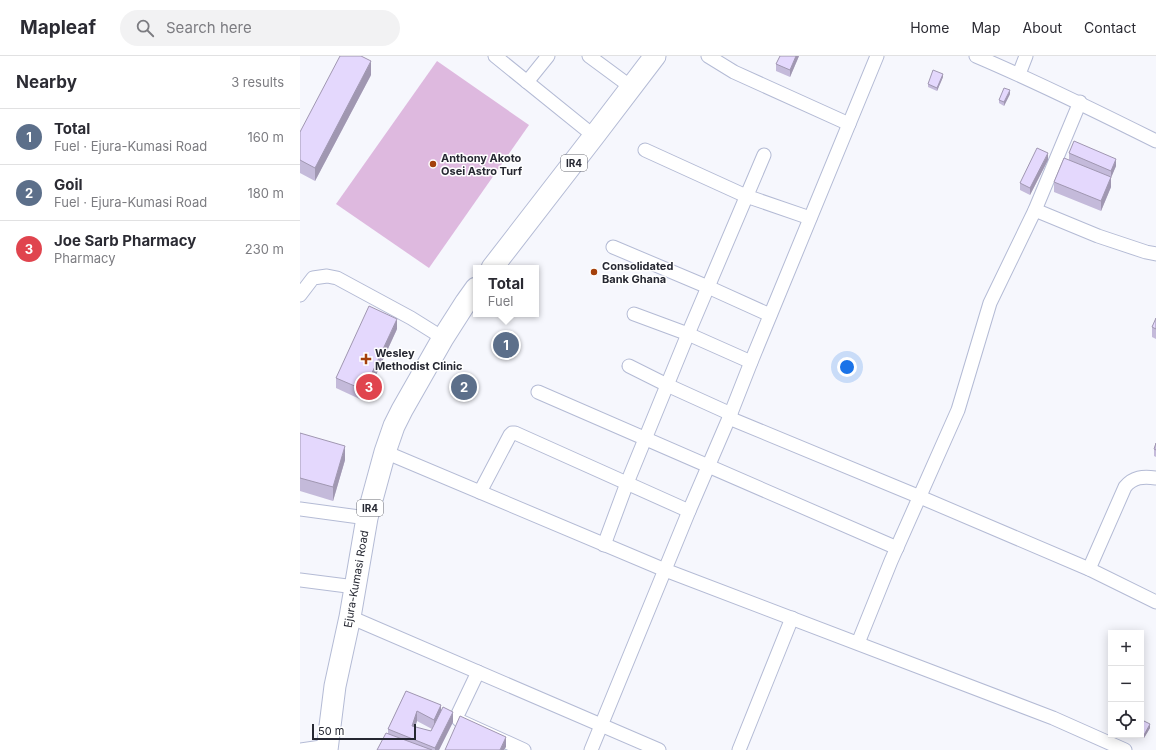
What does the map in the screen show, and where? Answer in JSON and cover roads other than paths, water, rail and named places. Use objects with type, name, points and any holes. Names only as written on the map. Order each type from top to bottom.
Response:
[{"type":"main road","name":"IR4","points":[[494,265],[654,56]]},
{"type":"main road","name":"Ejura-Kumasi Road","points":[[327,748],[336,686],[350,617],[367,518],[385,452],[394,426],[402,410],[442,338],[473,292]]},
{"type":"street","points":[[495,56],[594,136]]},
{"type":"street","points":[[527,82],[548,56]]},
{"type":"street","points":[[589,56],[631,87]]},
{"type":"street","points":[[708,56],[734,72],[849,124]]},
{"type":"street","points":[[591,750],[689,511],[730,416],[877,56]]},
{"type":"street","points":[[976,56],[1080,102],[1156,140]]},
{"type":"street","points":[[1019,74],[1026,56]]},
{"type":"street","points":[[858,643],[896,548],[958,410],[990,303],[1035,210],[1080,102]]},
{"type":"street","points":[[644,150],[746,196],[810,218]]},
{"type":"street","points":[[604,545],[626,483],[764,155]]},
{"type":"street","points":[[1035,210],[1098,236],[1156,254]]},
{"type":"street","points":[[613,247],[770,315]]},
{"type":"street","points":[[300,295],[313,278],[327,276],[337,278],[411,318],[442,338]]},
{"type":"street","points":[[634,314],[688,334],[751,362]]},
{"type":"street","points":[[629,366],[730,416],[1089,569],[1156,602]]},
{"type":"street","points":[[538,392],[896,548]]},
{"type":"street","points":[[480,492],[510,435],[515,432],[689,511]]},
{"type":"street","points":[[385,452],[665,570],[1053,718],[1125,750]]},
{"type":"street","points":[[1089,569],[1125,487],[1130,480],[1140,477],[1156,478]]},
{"type":"street","points":[[300,509],[367,518]]},
{"type":"street","points":[[300,580],[355,587]]},
{"type":"street","points":[[350,617],[659,750]]},
{"type":"street","points":[[739,750],[792,618]]},
{"type":"street","points":[[478,672],[457,718],[460,721],[524,750]]},
{"type":"street","points":[[300,750],[327,748]]},
{"type":"place","name":"Anthony Akoto Osei Astro Turf","points":[[433,164]]},
{"type":"place","name":"Consolidated Bank Ghana","points":[[594,272]]},
{"type":"place","name":"Total","points":[[506,345]]},
{"type":"place","name":"Wesley Methodist Clinic","points":[[366,359]]},
{"type":"place","name":"Joe Sarb Pharmacy","points":[[369,387]]},
{"type":"place","name":"Goil","points":[[464,387]]}]
